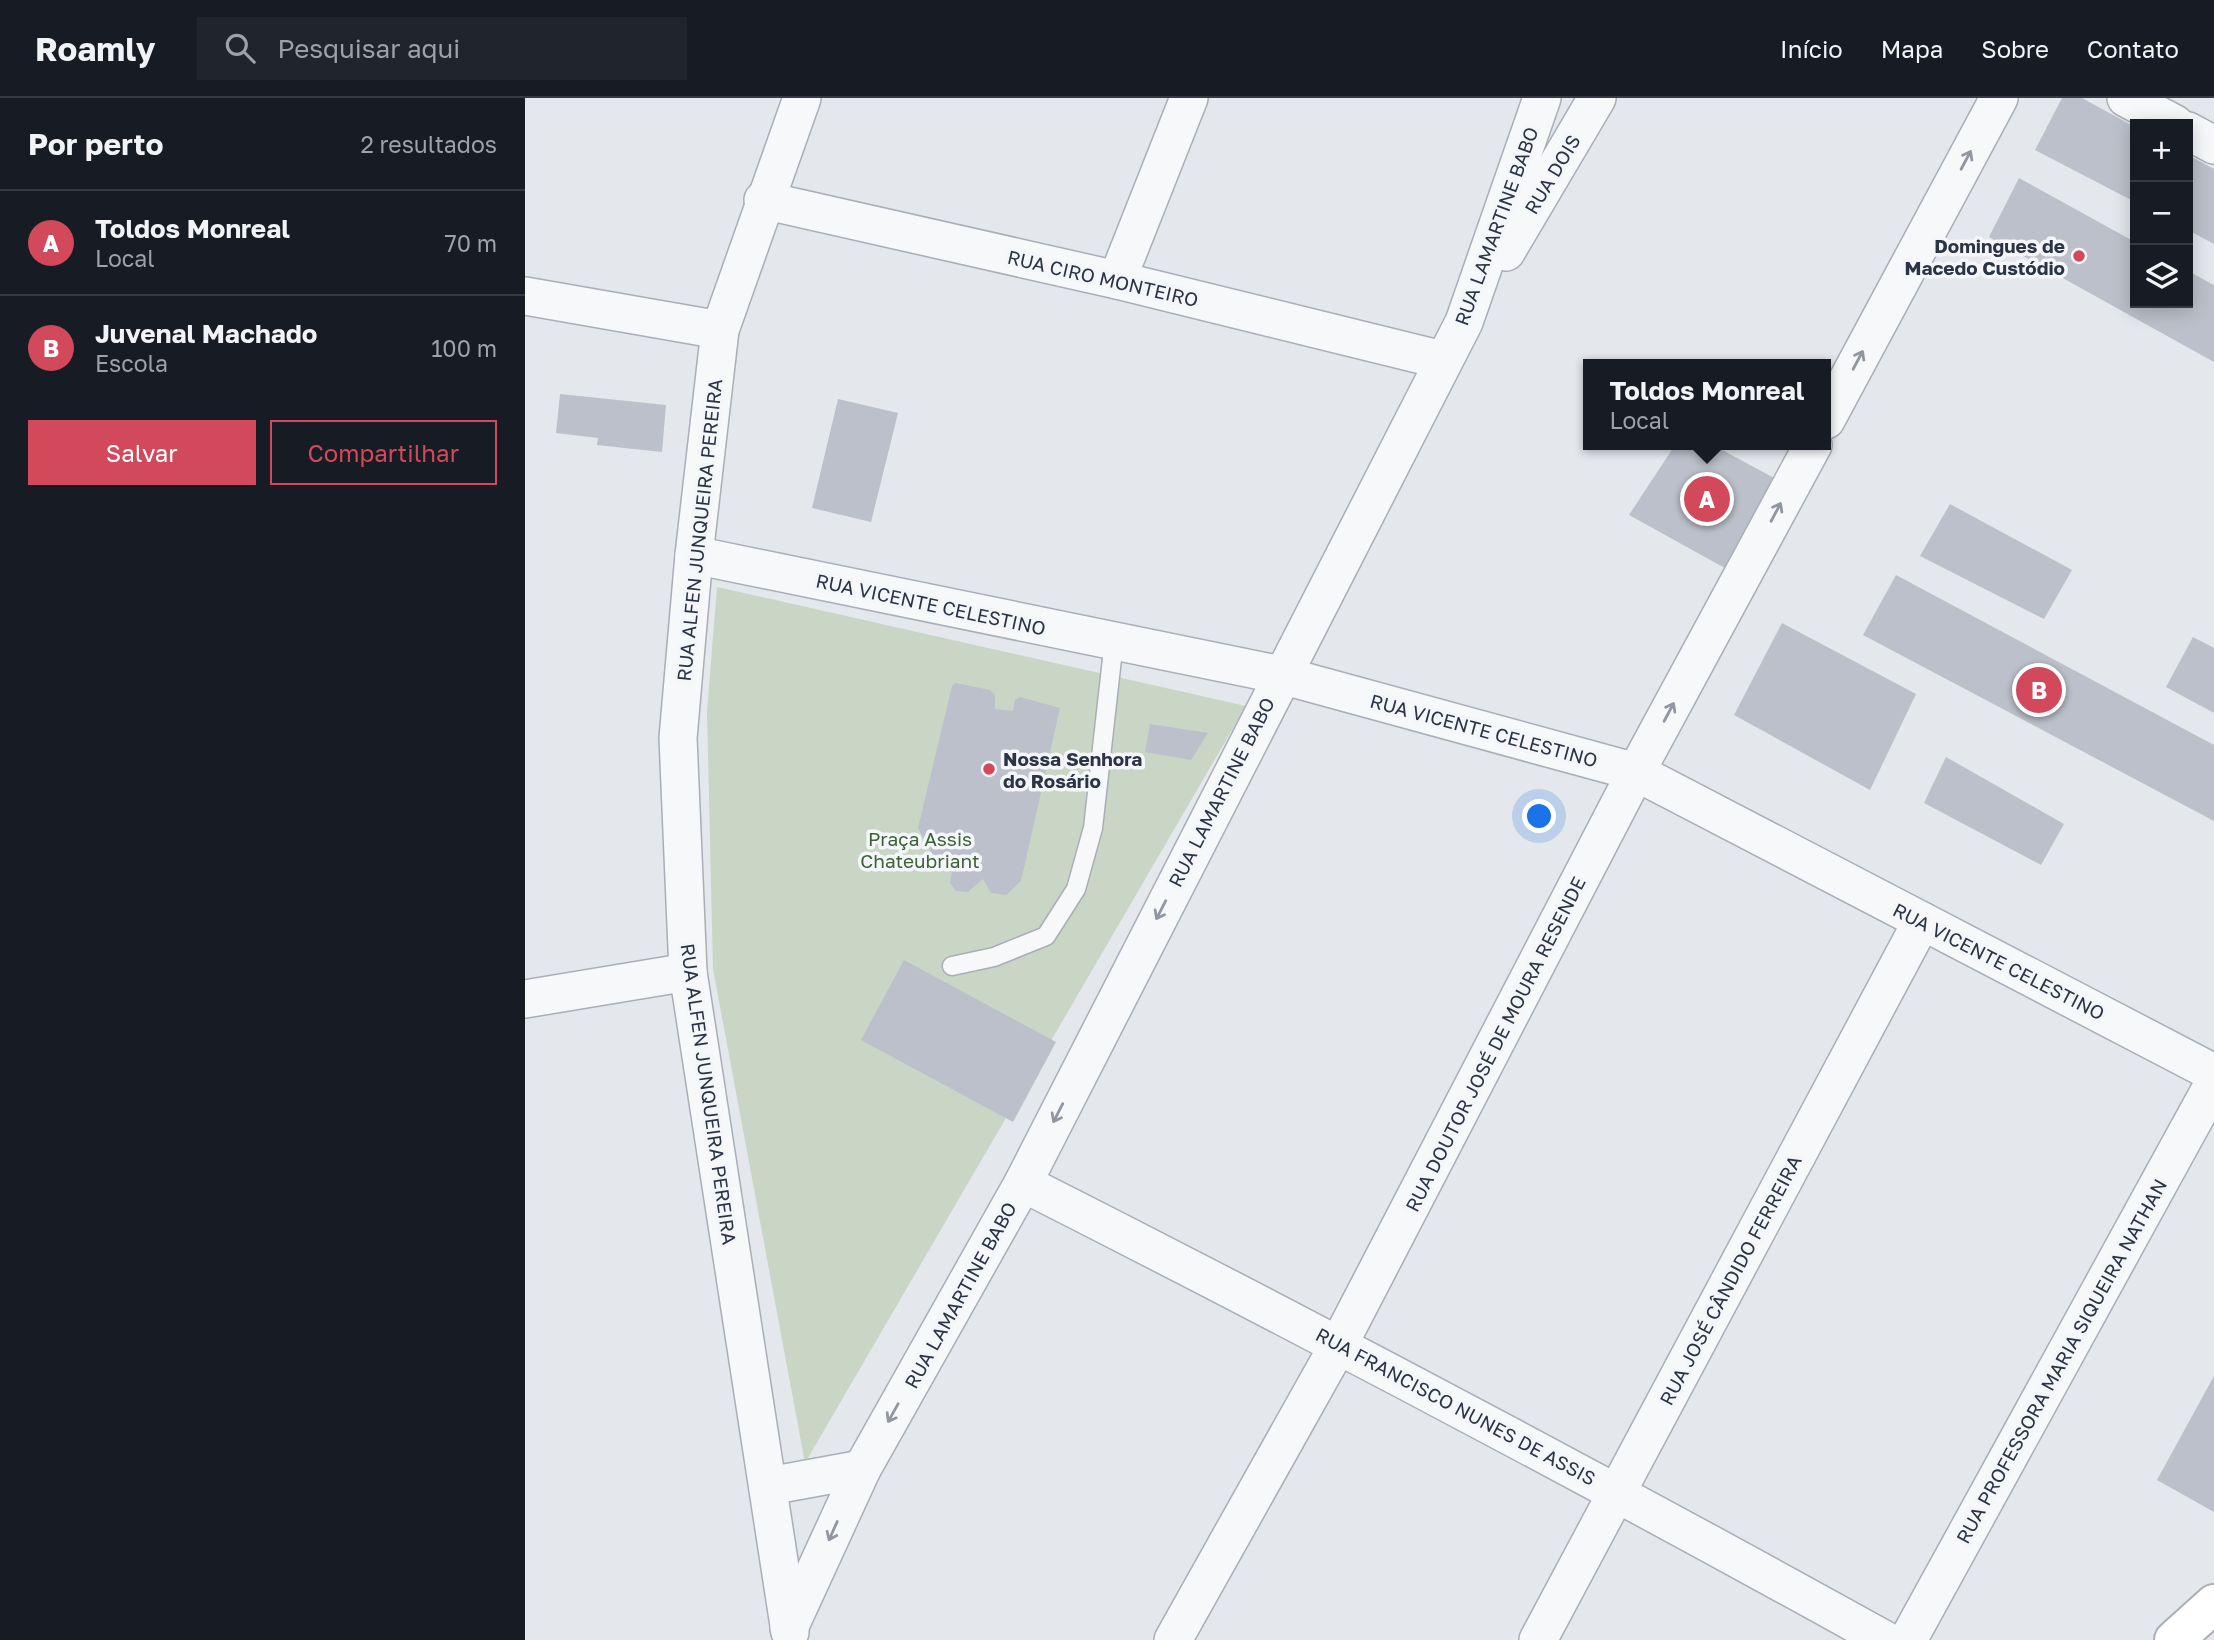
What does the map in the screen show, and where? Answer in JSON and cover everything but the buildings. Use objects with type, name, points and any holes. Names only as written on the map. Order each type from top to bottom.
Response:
[{"type":"main road","points":[[2174,1640],[2214,1604]]},
{"type":"street","points":[[1117,281],[1189,98]]},
{"type":"street","name":"RUA LAMARTINE BABO","points":[[790,1634],[862,1469],[1023,1183],[1281,674],[1464,322],[1542,98]]},
{"type":"street","name":"RUA DOIS","points":[[1464,322],[1597,98]]},
{"type":"street","points":[[1831,411],[1999,98]]},
{"type":"street","points":[[2126,98],[2166,119]]},
{"type":"street","name":"RUA ALFEN JUNQUEIRA PEREIRA","points":[[790,1634],[688,972],[678,738],[694,555],[720,330],[798,99]]},
{"type":"street","points":[[2193,134],[2214,145]]},
{"type":"street","name":"RUA CIRO MONTEIRO","points":[[763,200],[1117,281],[1442,360]]},
{"type":"street","points":[[525,296],[720,330]]},
{"type":"street","name":"RUA DOUTOR JOSÉ DE MOURA RESENDE","points":[[1173,1640],[1339,1344],[1636,772],[1810,450]]},
{"type":"street","name":"RUA VICENTE CELESTINO","points":[[694,555],[1281,674],[1636,772],[2214,1073]]},
{"type":"street","name":"RUA JOSÉ CÂNDIDO FERREIRA","points":[[1538,1640],[1922,921]]},
{"type":"street","points":[[525,999],[688,972]]},
{"type":"street","name":"RUA PROFESSORA MARIA SIQUEIRA NATHAN","points":[[1908,1640],[2214,1083]]},
{"type":"street","name":"RUA FRANCISCO NUNES DE ASSIS","points":[[1023,1183],[1339,1344],[1617,1491],[1885,1640]]},
{"type":"street","points":[[769,1486],[862,1469]]},
{"type":"lane","points":[[952,966],[994,957],[1046,936],[1076,889],[1093,828],[1114,641]]},
{"type":"green space","name":"Praça Assis Chateubriant","points":[[717,587],[1246,706],[805,1463],[713,969],[707,712]]},
{"type":"place","name":"Domingues de Macedo Custódio","points":[[2079,256]]},
{"type":"place","name":"Toldos Monreal","points":[[1707,499]]},
{"type":"place","name":"Juvenal Machado","points":[[2039,690]]},
{"type":"place","name":"Nossa Senhora do Rosário","points":[[989,769]]}]
